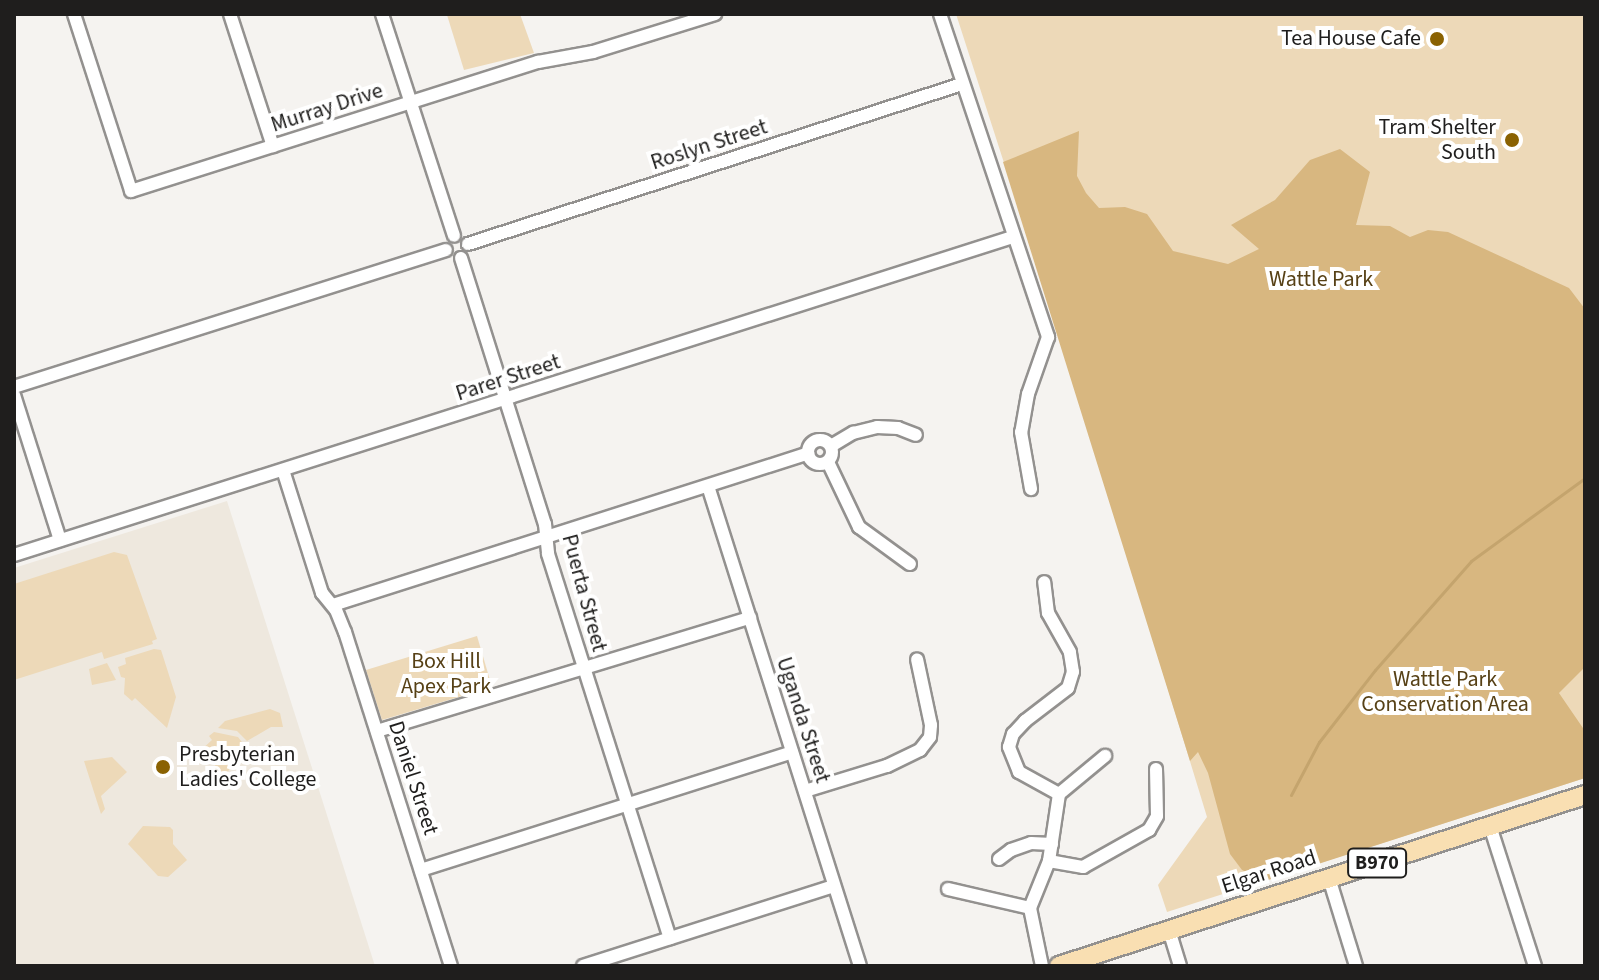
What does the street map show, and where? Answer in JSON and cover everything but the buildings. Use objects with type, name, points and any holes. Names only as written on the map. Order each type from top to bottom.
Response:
[{"type":"main road","name":"Elgar Road","points":[[1059,966],[1585,795]]},
{"type":"street","name":"Murray Drive","points":[[74,14],[131,191],[538,62],[593,52],[715,14]]},
{"type":"street","points":[[230,14],[273,146]]},
{"type":"street","points":[[382,14],[454,236]]},
{"type":"street","points":[[940,14],[1048,337],[1028,394],[1021,432],[1031,489]]},
{"type":"street","name":"Roslyn Street","points":[[468,244],[962,84]]},
{"type":"street","points":[[454,236],[461,236],[468,244],[467,253],[461,258],[450,257],[446,250],[446,243],[454,236]]},
{"type":"street","name":"Parer Street","points":[[14,555],[1013,237]]},
{"type":"street","points":[[14,387],[446,250]]},
{"type":"street","name":"Puerta Street","points":[[461,258],[506,399],[546,537],[548,554],[670,938]]},
{"type":"street","points":[[14,395],[60,540]]},
{"type":"street","points":[[831,446],[853,433],[877,427],[898,428],[916,435]]},
{"type":"street","points":[[808,453],[810,445],[816,440],[825,440],[833,453],[828,462]]},
{"type":"street","points":[[333,605],[808,453]]},
{"type":"street","points":[[808,453],[816,463],[828,462]]},
{"type":"street","points":[[828,462],[859,527],[910,564]]},
{"type":"street","name":"Daniel Street","points":[[283,470],[322,593],[333,605],[377,731],[451,966]]},
{"type":"street","name":"Uganda Street","points":[[708,486],[860,966]]},
{"type":"street","points":[[1044,582],[1048,613],[1070,652],[1073,672],[1068,688],[1025,721],[1013,734],[1009,747],[1019,772],[1059,794]]},
{"type":"street","points":[[377,731],[750,618]]},
{"type":"street","points":[[805,791],[887,766],[920,750],[930,737],[931,725],[917,659]]},
{"type":"street","points":[[421,870],[792,752]]},
{"type":"street","points":[[1042,966],[1030,908],[1049,861],[1059,794],[1105,756]]},
{"type":"street","points":[[1049,861],[1083,867],[1149,830],[1157,816],[1156,769]]},
{"type":"street","points":[[1490,826],[1535,966]]},
{"type":"street","points":[[999,859],[1011,850],[1031,843],[1052,844]]},
{"type":"street","points":[[1329,878],[1356,966]]},
{"type":"street","points":[[583,966],[834,886]]},
{"type":"street","points":[[948,889],[1030,908]]},
{"type":"street","points":[[1169,930],[1180,966]]},
{"type":"shaded area","name":"Presbyterian Ladies' College","points":[[227,501],[375,966],[14,966],[14,568]]},
{"type":"green space","points":[[520,14],[534,53],[464,70],[447,15]]},
{"type":"green space","name":"Wattle Park","points":[[956,14],[1585,14],[1585,778],[1167,912],[1158,885],[1207,817],[1066,355]]},
{"type":"green space","name":"Wattle Park","points":[[1079,131],[1077,176],[1086,193],[1099,208],[1125,207],[1147,214],[1173,251],[1228,264],[1259,249],[1231,225],[1275,200],[1310,160],[1340,149],[1370,172],[1356,225],[1390,226],[1410,237],[1428,230],[1448,232],[1569,288],[1585,309],[1585,667],[1559,693],[1585,731],[1585,778],[1265,881],[1242,870],[1230,854],[1208,773],[1198,752],[1190,761],[1003,162]]},
{"type":"green space","points":[[114,552],[127,555],[157,639],[152,641],[153,644],[104,659],[102,652],[14,680],[14,584]]},
{"type":"green space","name":"Box Hill Apex Park","points":[[477,636],[492,687],[382,720],[366,670]]},
{"type":"green space","points":[[154,649],[161,650],[176,697],[167,728],[135,698],[132,701],[124,694],[125,678],[121,677],[118,667],[126,664],[125,658]]},
{"type":"green space","points":[[107,663],[116,680],[92,685],[89,669]]},
{"type":"green space","points":[[270,709],[280,713],[283,727],[271,727],[247,741],[237,731],[218,728],[225,721]]},
{"type":"green space","points":[[214,732],[238,737],[245,746],[225,776],[201,750],[212,740],[209,736]]},
{"type":"green space","points":[[112,757],[127,772],[101,796],[105,809],[101,814],[84,761]]},
{"type":"green space","points":[[143,826],[170,827],[173,830],[173,844],[187,860],[168,877],[158,876],[128,844]]},
{"type":"waterway","points":[[1291,795],[1319,742],[1375,670],[1471,561],[1585,478]]},
{"type":"place","name":"Tea House Cafe","points":[[1437,39]]},
{"type":"place","name":"Tram Shelter South","points":[[1512,140]]},
{"type":"place","name":"Presbyterian Ladies' College","points":[[163,767]]},
{"type":"park label","name":"Wattle Park Conservation Area","points":[[1445,692]]}]
